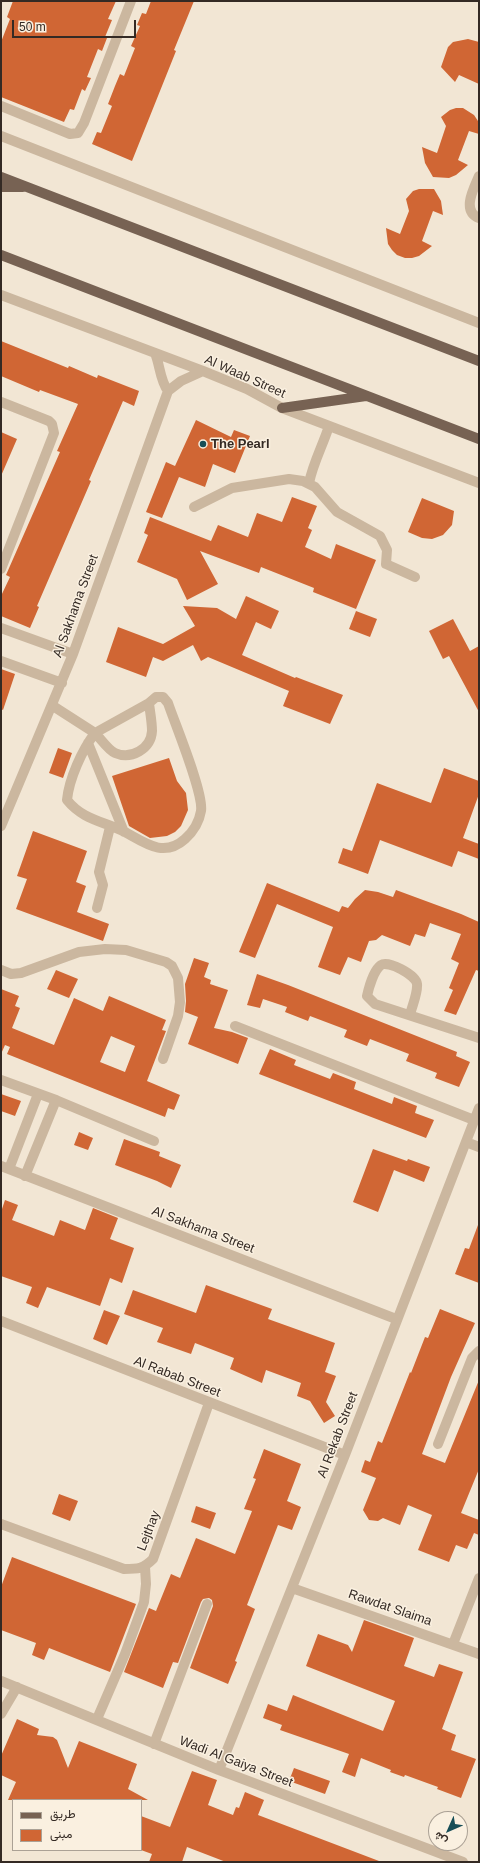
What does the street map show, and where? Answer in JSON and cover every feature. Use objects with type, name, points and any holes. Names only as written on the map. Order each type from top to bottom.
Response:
[{"type":"main road","points":[[1,177],[479,360]]},
{"type":"main road","points":[[1,187],[29,187]]},
{"type":"main road","name":"Al Waab Street","points":[[1,255],[479,439]]},
{"type":"main road","points":[[282,408],[367,396]]},
{"type":"street","points":[[1,106],[70,134],[78,133],[84,124],[131,1]]},
{"type":"street","points":[[1,136],[479,324]]},
{"type":"street","points":[[479,176],[470,198],[470,208],[476,217],[479,218]]},
{"type":"street","name":"Al Waab Street","points":[[1,295],[203,371],[247,389],[282,408],[479,483]]},
{"type":"street","points":[[155,353],[163,385],[168,391],[181,381],[203,371]]},
{"type":"street","name":"Al Sakhama Street","points":[[1,826],[62,683],[168,391]]},
{"type":"street","points":[[1,402],[49,420],[54,428],[54,433],[1,569]]},
{"type":"street","points":[[309,483],[312,467],[319,455],[329,426]]},
{"type":"street","points":[[194,507],[232,488],[289,479],[309,483],[321,492],[337,512],[380,536],[387,550],[386,564],[415,577]]},
{"type":"street","points":[[1,628],[73,654]]},
{"type":"street","points":[[1,661],[62,683]]},
{"type":"street","points":[[156,696],[163,697],[168,703],[197,786],[202,809],[196,830],[179,845],[158,848],[142,843],[124,832],[75,811],[67,800],[68,789],[88,743],[95,733],[149,703],[156,696]]},
{"type":"street","points":[[53,706],[95,733],[113,753],[121,755],[135,754],[148,745],[152,732],[149,703]]},
{"type":"street","points":[[88,743],[124,832]]},
{"type":"street","points":[[97,908],[103,885],[99,872],[110,827]]},
{"type":"street","points":[[1,970],[11,974],[21,973],[79,952],[105,948],[126,950],[166,962],[172,966],[178,978],[180,1002],[178,1016],[163,1059]]},
{"type":"street","points":[[410,1015],[417,985],[415,980],[412,975],[384,963],[380,966],[368,987],[367,996],[375,1004],[479,1038]]},
{"type":"street","points":[[235,1026],[474,1120]]},
{"type":"street","points":[[1,1080],[56,1100],[154,1141]]},
{"type":"street","points":[[5,1168],[38,1094]]},
{"type":"street","points":[[25,1176],[56,1100]]},
{"type":"street","name":"Al Rekab Street","points":[[219,1770],[345,1455],[396,1319],[479,1108]]},
{"type":"street","points":[[466,1142],[479,1146]]},
{"type":"street","name":"Al Sakhama Street","points":[[5,1168],[396,1319]]},
{"type":"street","name":"Al Rabab Street","points":[[1,1321],[345,1455]]},
{"type":"street","points":[[438,1444],[472,1358],[479,1351]]},
{"type":"street","name":"Lejthay","points":[[1,1524],[124,1569],[136,1569],[145,1566],[153,1559],[209,1403]]},
{"type":"street","points":[[97,1720],[125,1654],[144,1602],[146,1584],[145,1566]]},
{"type":"street","points":[[454,1644],[479,1578]]},
{"type":"street","name":"Rawdat Slaima","points":[[292,1588],[479,1654]]},
{"type":"street","points":[[154,1744],[207,1604]]},
{"type":"street","name":"Wadi Al Gaiya Street","points":[[1,1681],[219,1770],[463,1862]]},
{"type":"street","points":[[1,1714],[17,1687]]},
{"type":"building","points":[[13,1],[116,1],[108,19],[112,20],[105,37],[107,38],[102,51],[98,49],[87,77],[91,78],[85,91],[82,89],[74,110],[70,109],[64,122],[1,97],[1,42],[10,19],[7,17]]},
{"type":"building","points":[[151,1],[194,1],[174,50],[176,51],[132,161],[92,144],[97,132],[101,133],[112,106],[108,104],[115,86],[120,74],[124,76],[135,48],[131,46],[140,26],[137,25],[142,13],[146,14]]},
{"type":"building","points":[[468,39],[479,42],[479,84],[459,75],[455,82],[441,67],[448,47],[453,42]]},
{"type":"building","points":[[463,108],[474,115],[478,121],[479,134],[469,131],[458,160],[468,165],[456,175],[449,178],[433,177],[425,163],[422,147],[437,153],[446,126],[441,117],[450,110]]},
{"type":"building","points":[[419,189],[434,189],[441,201],[443,215],[433,211],[422,241],[432,246],[419,256],[405,258],[397,255],[388,244],[386,228],[400,234],[409,211],[406,199],[413,191]]},
{"type":"building","points":[[1,341],[68,368],[69,366],[97,378],[98,375],[139,391],[134,406],[123,401],[89,480],[91,481],[37,606],[39,607],[30,628],[1,616],[1,596],[10,577],[6,575],[60,452],[57,451],[78,404],[40,390],[39,392],[1,376]]},
{"type":"building","points":[[196,420],[231,437],[234,430],[250,436],[235,473],[213,464],[205,487],[179,477],[162,518],[146,512],[166,462],[175,466]]},
{"type":"building","points":[[1,432],[17,439],[1,476]]},
{"type":"building","points":[[292,497],[317,506],[308,528],[312,530],[305,547],[331,559],[336,544],[376,560],[356,609],[313,592],[314,588],[261,567],[259,573],[200,551],[218,584],[187,600],[177,579],[137,562],[148,535],[144,533],[150,517],[211,541],[218,525],[248,537],[257,513],[282,522]]},
{"type":"building","points":[[422,498],[454,511],[452,525],[443,535],[432,539],[422,538],[408,532]]},
{"type":"building","points":[[246,596],[279,611],[271,629],[256,622],[242,655],[295,678],[296,677],[343,695],[330,724],[283,706],[289,691],[208,657],[201,661],[193,645],[163,661],[153,657],[146,677],[106,662],[118,627],[163,644],[195,626],[183,606],[217,608],[236,619]]},
{"type":"building","points":[[356,611],[377,619],[370,637],[349,629]]},
{"type":"building","points":[[453,619],[470,651],[479,646],[479,712],[449,656],[443,659],[429,631]]},
{"type":"building","points":[[1,669],[15,674],[3,710],[1,709]]},
{"type":"building","points":[[58,748],[72,753],[63,778],[49,773]]},
{"type":"building","points":[[169,758],[177,781],[186,793],[188,810],[181,826],[175,832],[167,836],[150,838],[129,826],[112,776]]},
{"type":"building","points":[[444,768],[479,781],[479,794],[463,838],[479,844],[479,859],[458,851],[452,867],[380,840],[368,874],[338,863],[343,848],[352,851],[377,783],[431,803]]},
{"type":"building","points":[[33,831],[87,851],[76,882],[86,886],[77,912],[109,924],[103,941],[16,909],[27,879],[17,876]]},
{"type":"building","points":[[267,883],[339,912],[342,906],[348,908],[365,890],[378,892],[393,897],[396,890],[479,922],[479,971],[476,970],[456,1015],[444,1011],[453,990],[449,988],[459,963],[451,959],[461,934],[430,923],[425,937],[415,934],[410,946],[382,935],[376,940],[369,941],[361,962],[348,957],[340,975],[318,967],[333,927],[277,904],[255,958],[239,952]]},
{"type":"building","points":[[194,958],[209,963],[204,977],[211,980],[210,984],[228,990],[214,1028],[232,1032],[248,1038],[238,1064],[188,1044],[198,1017],[185,1012],[185,984]]},
{"type":"building","points":[[56,970],[78,979],[69,998],[47,989]]},
{"type":"building","points":[[257,974],[457,1052],[456,1056],[470,1062],[459,1087],[435,1078],[437,1073],[406,1061],[409,1054],[370,1039],[367,1046],[344,1037],[347,1030],[310,1016],[308,1021],[285,1012],[287,1007],[263,999],[260,1008],[247,1005]]},
{"type":"building","points":[[1,989],[19,996],[15,1006],[20,1008],[12,1028],[54,1045],[74,998],[103,1011],[109,996],[166,1020],[162,1030],[166,1031],[147,1081],[180,1095],[174,1110],[168,1108],[165,1117],[7,1054],[10,1047],[5,1045],[1,1054]],"holes":[[[111,1036],[135,1046],[125,1072],[100,1062]]]},
{"type":"building","points":[[270,1049],[296,1060],[294,1065],[330,1079],[333,1073],[356,1082],[354,1089],[392,1104],[394,1097],[417,1106],[415,1113],[434,1120],[426,1138],[259,1074]]},
{"type":"building","points":[[1,1094],[21,1101],[15,1116],[1,1111]]},
{"type":"building","points":[[79,1132],[93,1138],[88,1150],[74,1145]]},
{"type":"building","points":[[124,1139],[160,1152],[159,1156],[181,1165],[171,1188],[115,1165]]},
{"type":"building","points":[[373,1149],[407,1161],[408,1159],[430,1167],[424,1182],[394,1170],[378,1212],[353,1202]]},
{"type":"building","points":[[5,1200],[18,1205],[12,1220],[54,1236],[60,1220],[85,1230],[93,1208],[118,1218],[110,1239],[134,1248],[122,1283],[110,1278],[100,1306],[47,1287],[38,1308],[26,1303],[32,1287],[1,1276],[1,1212]]},
{"type":"building","points":[[478,1225],[479,1283],[455,1274],[465,1248],[469,1249]]},
{"type":"building","points":[[206,1285],[272,1309],[268,1319],[335,1343],[325,1372],[336,1376],[326,1402],[335,1416],[324,1423],[310,1401],[297,1396],[301,1383],[266,1370],[262,1383],[230,1369],[234,1358],[195,1343],[191,1354],[157,1342],[163,1328],[124,1314],[133,1290],[196,1313]]},
{"type":"building","points":[[440,1309],[475,1323],[451,1377],[422,1454],[445,1463],[479,1380],[479,1469],[461,1513],[479,1520],[479,1535],[474,1533],[467,1549],[456,1545],[449,1562],[418,1550],[432,1515],[408,1505],[400,1525],[383,1518],[378,1521],[369,1520],[363,1510],[376,1478],[361,1472],[365,1460],[370,1462],[378,1441],[382,1443],[425,1337],[428,1338]]},
{"type":"building","points":[[104,1310],[120,1316],[107,1345],[93,1339]]},
{"type":"building","points":[[264,1449],[301,1464],[287,1501],[301,1507],[292,1530],[278,1525],[247,1605],[255,1609],[235,1661],[237,1662],[228,1684],[190,1668],[213,1606],[212,1600],[209,1598],[203,1599],[201,1602],[178,1663],[173,1662],[163,1688],[124,1672],[149,1608],[156,1611],[171,1574],[180,1578],[196,1538],[235,1554],[252,1511],[244,1509],[256,1479],[253,1478]]},
{"type":"building","points":[[59,1494],[78,1501],[70,1521],[52,1514]]},
{"type":"building","points":[[196,1506],[216,1513],[210,1529],[191,1522]]},
{"type":"building","points":[[12,1557],[136,1604],[110,1672],[49,1648],[44,1660],[32,1655],[36,1643],[1,1630],[1,1587]]},
{"type":"building","points":[[364,1620],[414,1638],[404,1666],[434,1677],[439,1664],[463,1672],[442,1729],[456,1735],[451,1750],[476,1759],[461,1798],[437,1789],[438,1787],[405,1775],[404,1777],[390,1772],[391,1770],[361,1758],[355,1777],[342,1772],[349,1754],[280,1730],[282,1725],[263,1718],[268,1704],[287,1711],[293,1695],[383,1731],[395,1701],[306,1666],[318,1634],[348,1645],[352,1652]]},
{"type":"building","points":[[17,1719],[39,1729],[37,1735],[53,1737],[57,1740],[68,1768],[79,1741],[137,1764],[128,1789],[148,1800],[8,1800],[16,1782],[1,1775],[1,1756]]},
{"type":"building","points":[[294,1768],[330,1781],[325,1794],[289,1781]]},
{"type":"building","points":[[192,1771],[217,1780],[208,1805],[233,1815],[236,1807],[239,1808],[245,1792],[264,1800],[258,1815],[379,1862],[226,1862],[187,1847],[182,1862],[149,1862],[152,1854],[142,1850],[142,1816],[170,1827]]},
{"type":"place","name":"The Pearl","points":[[203,444]]}]
